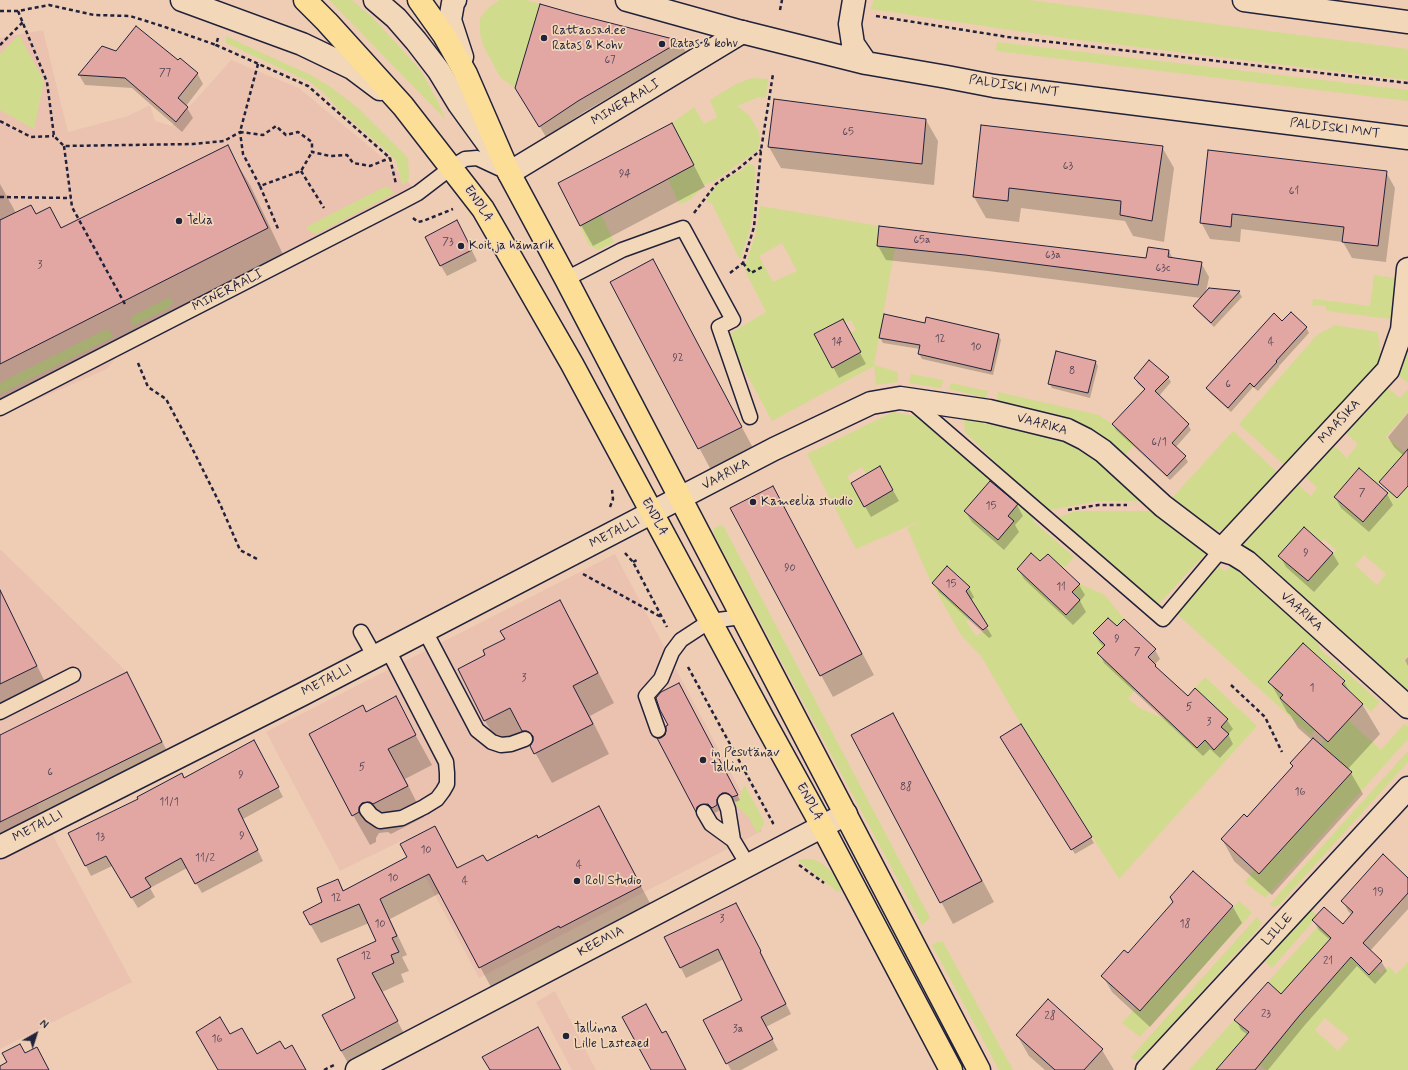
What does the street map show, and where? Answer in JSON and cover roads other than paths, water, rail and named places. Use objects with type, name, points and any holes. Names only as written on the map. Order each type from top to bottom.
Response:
[{"type":"main road","name":"ENDLA","points":[[305,0],[327,22],[403,106],[452,167],[483,209],[572,364],[822,826],[951,1070]]},
{"type":"main road","name":"ENDLA","points":[[419,0],[444,35],[466,74],[509,173],[980,1070]]},
{"type":"street","points":[[182,0],[302,44],[352,68],[403,106]]},
{"type":"street","points":[[375,0],[396,18],[416,41],[439,71],[458,104],[509,173]]},
{"type":"street","points":[[455,0],[453,3],[450,20],[466,74]]},
{"type":"street","name":"PALDISKI MNT","points":[[627,0],[742,32],[866,63],[994,86],[1408,138]]},
{"type":"street","points":[[1244,0],[1272,2],[1408,22]]},
{"type":"street","points":[[853,3],[850,24],[853,44],[866,63]]},
{"type":"street","name":"MINERAALI","points":[[509,173],[742,32]]},
{"type":"street","name":"MAASIKA","points":[[1221,550],[1388,370],[1402,330],[1408,269]]},
{"type":"street","name":"VAARIKA","points":[[652,513],[774,449],[872,403],[908,398],[989,411],[1067,430],[1085,439],[1103,451],[1163,506],[1221,550],[1247,562],[1408,707]]},
{"type":"street","name":"METALLI","points":[[0,846],[381,654],[652,513]]},
{"type":"street","name":"LILLE","points":[[1147,1070],[1321,884],[1408,788]]},
{"type":"street","name":"KEEMIA","points":[[357,1070],[846,814]]},
{"type":"lane","name":"MINERAALI","points":[[0,408],[418,193],[465,159],[477,158],[509,173]]},
{"type":"lane","points":[[566,279],[622,250],[683,228],[733,320],[719,327],[750,417]]},
{"type":"lane","points":[[908,398],[1046,516],[1163,619],[1221,550]]},
{"type":"lane","points":[[658,730],[646,696],[663,684],[672,652],[681,640],[710,621],[742,617]]},
{"type":"lane","points":[[425,631],[477,730],[492,742],[501,745],[511,744],[525,739]]},
{"type":"lane","points":[[361,632],[381,654],[446,762],[448,773],[447,784],[437,799],[402,818],[380,821],[371,815],[368,810]]},
{"type":"lane","points":[[0,712],[73,675]]},
{"type":"lane","points":[[725,801],[728,809],[733,840],[748,865]]},
{"type":"lane","points":[[704,812],[711,824],[733,840]]},
{"type":"place","name":"Rattaosad.ee Ratas & Kohv","points":[[544,38]]},
{"type":"place","name":"Ratas & kohv","points":[[662,44]]},
{"type":"place","name":"Telia","points":[[179,221]]},
{"type":"place","name":"Koit ja hämarik","points":[[461,246]]},
{"type":"place","name":"Kameelia stuudio","points":[[753,502]]},
{"type":"place","name":"in Pesutänav Tallinn","points":[[703,760]]},
{"type":"place","name":"Roll Studio","points":[[577,881]]},
{"type":"place","name":"Tallinna Lille Lasteaed","points":[[566,1036]]}]
